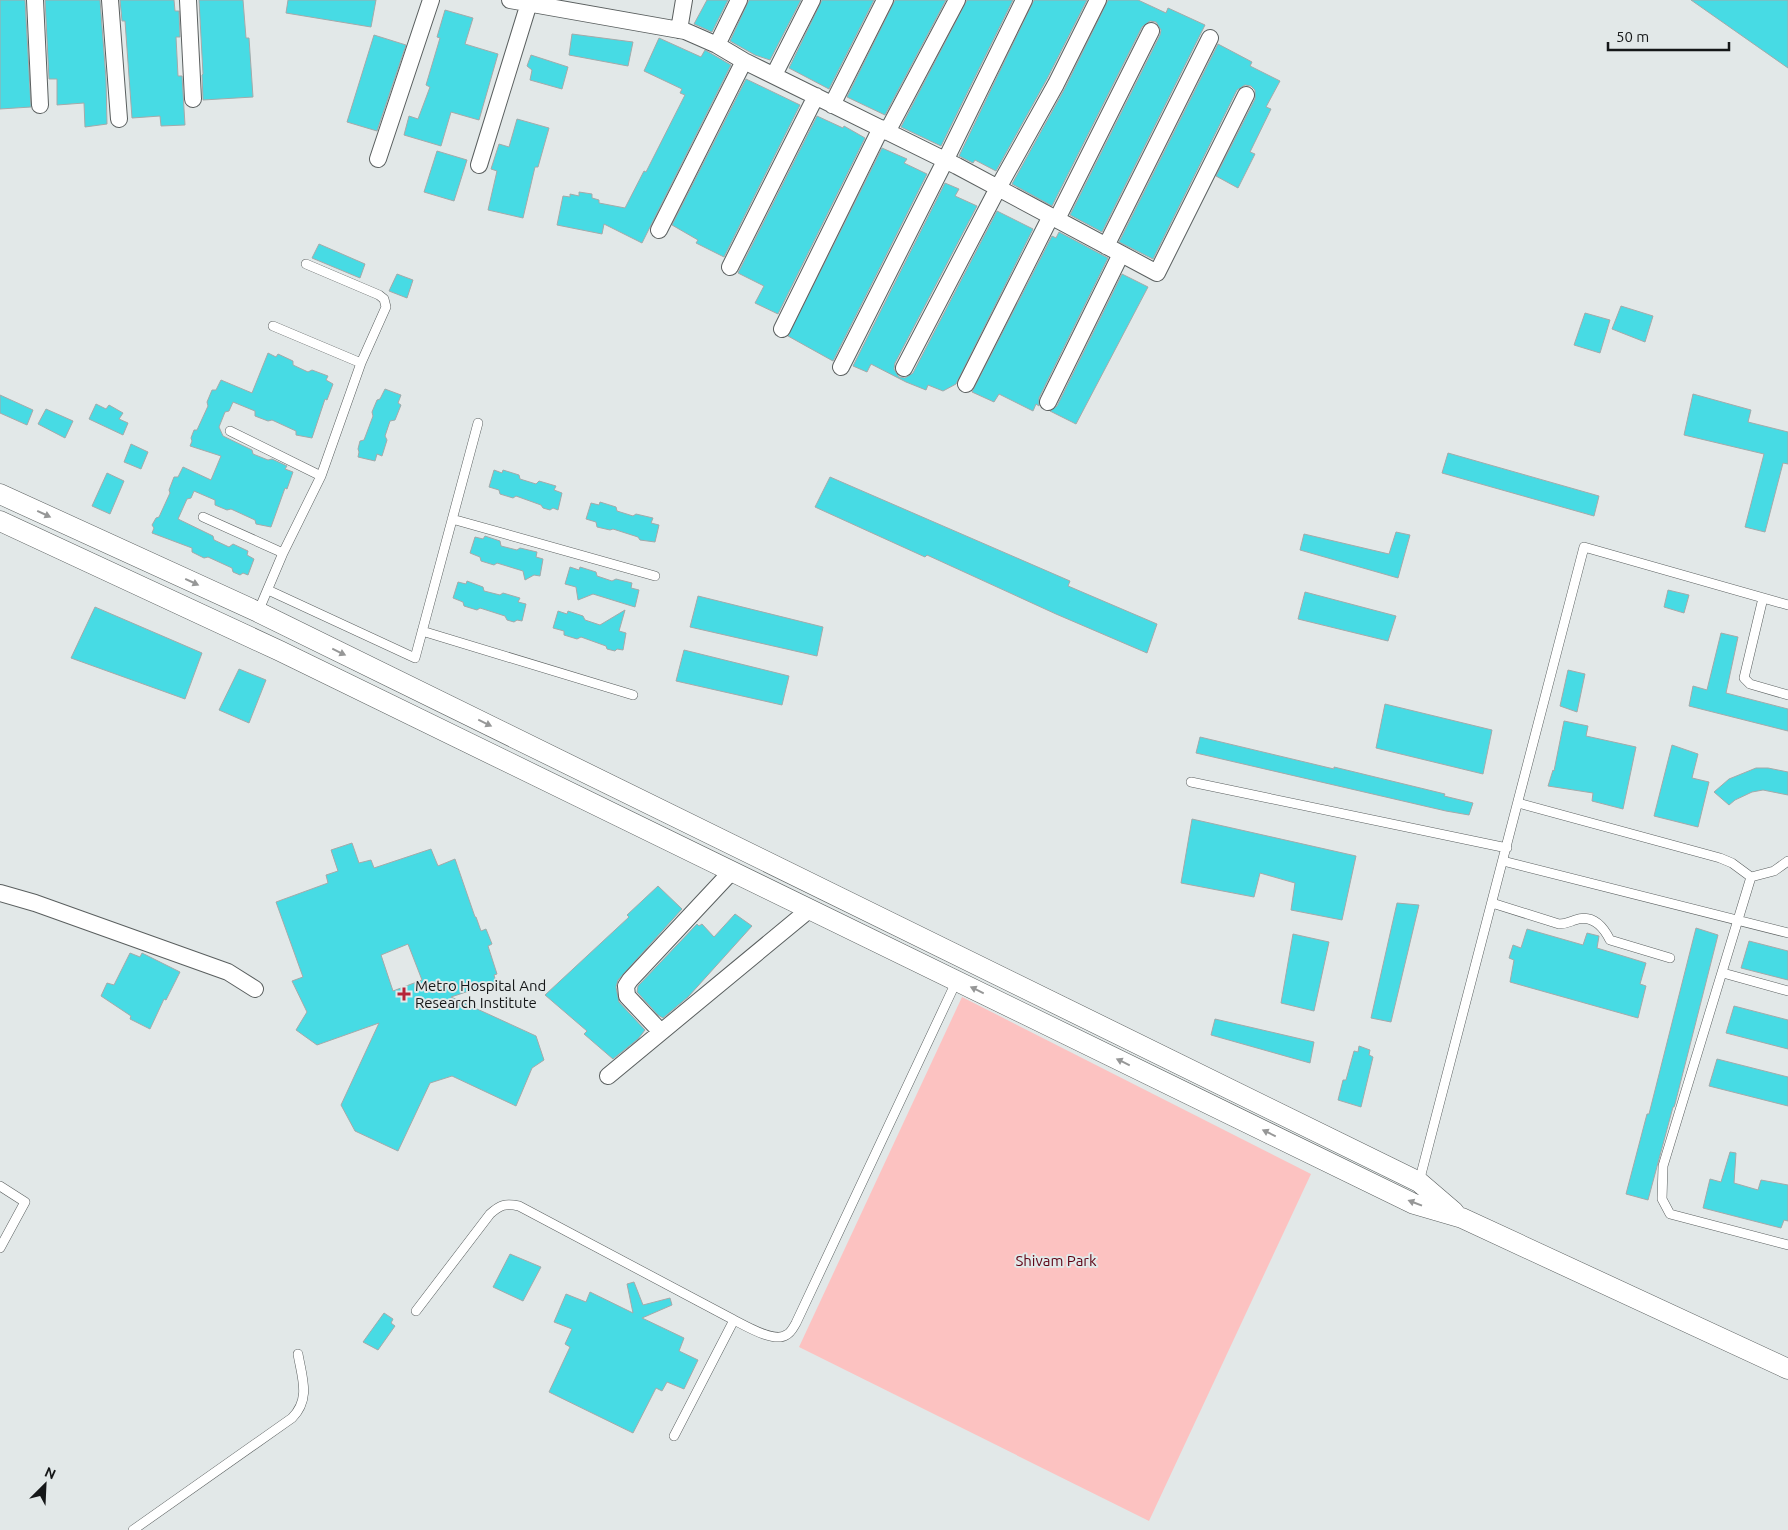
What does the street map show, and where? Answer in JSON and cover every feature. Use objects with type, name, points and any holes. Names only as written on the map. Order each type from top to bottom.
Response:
[{"type":"street","points":[[35,0],[40,105]]},
{"type":"street","points":[[110,0],[119,119]]},
{"type":"street","points":[[188,0],[193,99]]},
{"type":"street","points":[[378,159],[432,0]]},
{"type":"street","points":[[510,0],[575,6],[685,31],[717,45],[744,61],[998,188],[1157,273],[1246,95]]},
{"type":"street","points":[[679,30],[684,0]]},
{"type":"street","points":[[717,45],[739,0]]},
{"type":"street","points":[[774,75],[812,0]]},
{"type":"street","points":[[832,104],[885,0]]},
{"type":"street","points":[[782,329],[884,130],[958,0]]},
{"type":"street","points":[[842,367],[1024,0]]},
{"type":"street","points":[[904,368],[998,188],[1056,84],[1098,0]]},
{"type":"street","points":[[478,165],[529,3]]},
{"type":"street","points":[[966,384],[1151,31]]},
{"type":"street","points":[[1106,246],[1210,38]]},
{"type":"street","points":[[658,230],[744,61]]},
{"type":"street","points":[[730,267],[816,96]]},
{"type":"street","points":[[1048,402],[1121,254]]},
{"type":"street","points":[[0,494],[258,612],[1419,1182],[1462,1218]]},
{"type":"street","points":[[0,521],[280,651],[1414,1204],[1462,1218],[1788,1369]]},
{"type":"street","points":[[661,1032],[627,996],[626,986],[732,871]]},
{"type":"street","points":[[0,893],[34,903],[228,972],[255,989]]},
{"type":"street","points":[[608,1076],[810,909]]},
{"type":"street","points":[[1102,1051],[1112,1032]]},
{"type":"lane","points":[[258,612],[283,553],[321,476],[362,364],[386,306],[384,299],[379,295],[306,264]]},
{"type":"lane","points":[[273,326],[362,364]]},
{"type":"lane","points":[[268,590],[415,658],[478,422]]},
{"type":"lane","points":[[230,431],[321,476]]},
{"type":"lane","points":[[203,517],[283,553]]},
{"type":"lane","points":[[452,519],[655,576]]},
{"type":"lane","points":[[1419,1182],[1584,547],[1788,605]]},
{"type":"lane","points":[[1764,598],[1744,678],[1750,684],[1788,694]]},
{"type":"lane","points":[[422,631],[633,695]]},
{"type":"lane","points":[[1191,782],[1507,848]]},
{"type":"lane","points":[[1518,803],[1720,858],[1732,862],[1751,876],[1774,871],[1788,861]]},
{"type":"lane","points":[[1503,861],[1788,932]]},
{"type":"lane","points":[[1751,876],[1663,1166],[1662,1199],[1670,1214],[1788,1245]]},
{"type":"lane","points":[[1492,903],[1560,924],[1568,924],[1585,918],[1598,922],[1606,931],[1610,940],[1670,958]]},
{"type":"lane","points":[[1723,972],[1788,991]]},
{"type":"lane","points":[[416,1310],[490,1214],[499,1205],[509,1204],[519,1206],[734,1320],[770,1336],[779,1338],[786,1336],[796,1323],[957,980]]},
{"type":"lane","points":[[0,1186],[25,1202],[0,1248]]},
{"type":"lane","points":[[674,1436],[734,1320]]},
{"type":"lane","points":[[133,1530],[300,1411],[305,1392],[298,1354]]},
{"type":"green space","name":"Shivam Park","points":[[962,997],[1311,1174],[1149,1521],[799,1347]]},
{"type":"building","points":[[0,0],[25,0],[31,107],[0,109]]},
{"type":"building","points":[[45,0],[100,0],[106,79],[107,124],[85,127],[84,103],[57,105],[57,79],[49,79]]},
{"type":"building","points":[[120,0],[174,0],[175,11],[179,11],[180,37],[176,37],[178,76],[182,76],[185,125],[161,126],[160,116],[132,118],[125,21],[122,21]]},
{"type":"building","points":[[199,0],[243,0],[246,38],[249,38],[253,97],[203,100]]},
{"type":"building","points":[[288,0],[376,0],[371,27],[286,13]]},
{"type":"building","points":[[707,0],[728,0],[712,32],[694,24]]},
{"type":"building","points":[[749,0],[801,0],[770,60],[755,55],[730,41]]},
{"type":"building","points":[[822,0],[874,0],[829,89],[789,68]]},
{"type":"building","points":[[895,0],[946,0],[885,115],[847,97]]},
{"type":"building","points":[[967,0],[1013,0],[941,146],[901,127]]},
{"type":"building","points":[[1034,0],[1087,0],[1047,79],[996,171],[975,160],[973,163],[959,156]]},
{"type":"building","points":[[1108,0],[1138,0],[1166,13],[1168,8],[1205,25],[1102,232],[1070,215],[1160,35],[1161,30],[1156,22],[1150,21],[1142,27],[1052,206],[1012,184],[1065,88]]},
{"type":"building","points":[[1691,0],[1788,0],[1788,68]]},
{"type":"building","points":[[445,10],[473,18],[465,44],[498,54],[479,120],[451,112],[441,146],[404,135],[409,116],[418,119],[430,87],[426,85],[440,38],[437,37]]},
{"type":"building","points":[[572,34],[633,42],[628,66],[569,55]]},
{"type":"building","points":[[374,35],[406,45],[377,131],[347,122]]},
{"type":"building","points":[[659,38],[701,57],[705,50],[731,65],[642,243],[604,224],[602,234],[557,225],[563,196],[570,197],[570,194],[579,196],[579,192],[592,194],[592,198],[599,200],[599,203],[625,208],[644,171],[646,172],[685,95],[680,93],[682,89],[644,71]]},
{"type":"building","points":[[1218,44],[1252,62],[1250,66],[1280,81],[1266,107],[1271,109],[1250,152],[1255,154],[1238,188],[1216,176],[1255,99],[1255,90],[1251,86],[1245,85],[1237,90],[1153,259],[1119,242]]},
{"type":"building","points":[[531,55],[568,67],[562,89],[530,80],[532,70],[527,66]]},
{"type":"building","points":[[746,79],[800,105],[724,257],[696,243],[698,240],[672,225]]},
{"type":"building","points":[[817,116],[843,128],[844,126],[865,138],[778,314],[755,303],[764,286],[738,273]]},
{"type":"building","points":[[517,119],[549,128],[538,167],[535,167],[523,218],[488,210],[497,171],[491,169],[499,144],[509,147]]},
{"type":"building","points":[[882,148],[907,159],[904,163],[927,174],[833,361],[788,336]]},
{"type":"building","points":[[437,151],[467,160],[454,201],[424,192]]},
{"type":"building","points":[[945,183],[959,189],[955,196],[977,206],[895,363],[894,369],[899,377],[905,378],[913,373],[997,211],[1033,229],[956,384],[943,391],[928,385],[926,390],[871,364],[867,372],[853,366]]},
{"type":"building","points":[[1059,232],[1108,258],[1039,398],[1039,406],[1036,404],[1033,411],[999,394],[994,402],[972,392],[1052,236],[1056,238]]},
{"type":"building","points":[[319,244],[365,264],[360,278],[312,258]]},
{"type":"building","points":[[397,274],[413,280],[407,298],[389,291]]},
{"type":"building","points":[[1122,274],[1148,287],[1076,424],[1050,411],[1057,406]]},
{"type":"building","points":[[1621,306],[1653,316],[1645,342],[1612,329]]},
{"type":"building","points":[[1585,313],[1610,320],[1600,353],[1574,345]]},
{"type":"building","points":[[268,353],[276,357],[278,354],[293,361],[293,365],[308,372],[312,370],[328,376],[326,380],[333,384],[327,400],[325,399],[312,438],[296,435],[296,431],[272,420],[268,421],[255,416],[255,411],[233,402],[229,411],[225,412],[219,427],[223,436],[252,450],[253,454],[268,460],[272,459],[287,466],[285,469],[293,472],[271,527],[256,524],[255,520],[231,509],[227,510],[215,505],[215,500],[194,491],[191,498],[187,499],[178,519],[213,536],[214,540],[229,547],[233,544],[248,551],[247,555],[254,559],[248,575],[243,573],[240,575],[233,572],[232,568],[192,552],[192,548],[152,533],[154,528],[152,525],[156,518],[159,517],[170,493],[169,490],[174,477],[178,477],[183,467],[211,480],[221,456],[190,446],[194,430],[197,430],[208,406],[207,402],[212,390],[216,390],[221,380],[252,393]]},
{"type":"building","points":[[385,389],[401,395],[398,403],[401,405],[395,420],[390,421],[385,436],[387,440],[382,456],[377,454],[375,461],[358,457],[360,441],[364,440],[373,416],[372,412],[377,400],[380,399]]},
{"type":"building","points":[[1693,394],[1751,410],[1748,422],[1788,432],[1788,464],[1783,463],[1765,532],[1745,527],[1764,454],[1684,435]]},
{"type":"building","points":[[0,395],[33,410],[27,425],[0,413]]},
{"type":"building","points":[[96,404],[106,409],[109,405],[123,413],[119,419],[128,423],[123,435],[89,419]]},
{"type":"building","points":[[46,409],[73,421],[65,438],[38,424]]},
{"type":"building","points":[[131,444],[148,452],[141,469],[124,462]]},
{"type":"building","points":[[1448,453],[1599,496],[1594,516],[1442,473]]},
{"type":"building","points":[[494,470],[502,473],[503,470],[519,475],[520,479],[536,484],[539,481],[556,486],[554,490],[562,493],[558,510],[543,508],[541,505],[516,496],[513,498],[500,494],[499,490],[489,487]]},
{"type":"building","points":[[107,473],[124,481],[110,514],[92,506]]},
{"type":"building","points":[[830,477],[1070,581],[1068,586],[1157,624],[1147,653],[815,507]]},
{"type":"building","points":[[600,502],[616,507],[617,511],[633,516],[636,514],[653,518],[651,523],[659,525],[655,542],[640,540],[638,537],[613,529],[597,527],[596,522],[586,519],[591,503],[599,505]]},
{"type":"building","points":[[1396,532],[1410,535],[1398,578],[1300,550],[1304,534],[1389,554]]},
{"type":"building","points":[[485,536],[500,541],[501,546],[537,552],[536,557],[543,559],[540,576],[534,575],[525,580],[523,571],[497,563],[494,565],[481,561],[480,557],[470,553],[475,537],[483,539]]},
{"type":"building","points":[[570,567],[579,570],[580,567],[596,572],[597,576],[612,581],[616,579],[632,583],[631,588],[639,590],[635,607],[593,594],[578,600],[576,587],[565,584]]},
{"type":"building","points":[[467,581],[483,587],[484,591],[500,595],[503,593],[520,598],[518,602],[526,604],[522,621],[517,620],[514,622],[507,620],[505,616],[480,608],[477,610],[464,606],[463,602],[453,598],[458,582],[466,584]]},
{"type":"building","points":[[1668,590],[1689,595],[1684,613],[1664,607]]},
{"type":"building","points":[[1305,592],[1396,616],[1388,641],[1298,619]]},
{"type":"building","points":[[698,596],[823,627],[817,656],[690,627]]},
{"type":"building","points":[[95,607],[202,653],[185,699],[71,658]]},
{"type":"building","points":[[625,610],[619,631],[626,633],[623,650],[607,649],[606,646],[581,637],[577,639],[564,635],[564,631],[553,628],[558,611],[567,614],[568,611],[583,616],[585,620],[600,625]]},
{"type":"building","points":[[1721,633],[1738,637],[1726,693],[1788,709],[1788,731],[1689,706],[1693,686],[1707,690]]},
{"type":"building","points":[[684,650],[789,676],[782,705],[676,681]]},
{"type":"building","points":[[239,669],[266,680],[249,723],[219,710]]},
{"type":"building","points":[[1568,670],[1585,674],[1577,712],[1560,706]]},
{"type":"building","points":[[1385,704],[1492,730],[1483,774],[1376,748]]},
{"type":"building","points":[[1564,721],[1588,726],[1586,736],[1636,747],[1623,809],[1592,801],[1593,793],[1548,786],[1554,771]]},
{"type":"building","points":[[1200,737],[1334,769],[1334,767],[1445,794],[1444,796],[1473,803],[1469,815],[1446,811],[1196,753]]},
{"type":"building","points":[[1672,745],[1698,754],[1692,778],[1709,782],[1698,827],[1654,816]]},
{"type":"building","points":[[1756,768],[1788,772],[1788,795],[1763,790],[1752,792],[1729,805],[1714,792],[1729,779]]},
{"type":"building","points":[[1192,819],[1356,856],[1342,920],[1291,910],[1295,883],[1260,873],[1254,897],[1181,883]]},
{"type":"building","points":[[352,843],[359,863],[371,860],[374,868],[431,849],[438,866],[455,859],[481,931],[486,929],[492,944],[488,946],[497,974],[494,975],[496,982],[451,997],[536,1036],[544,1060],[532,1068],[516,1106],[452,1076],[430,1083],[398,1151],[355,1131],[341,1105],[379,1023],[317,1045],[296,1030],[307,1012],[292,981],[303,977],[276,902],[328,883],[326,875],[338,871],[331,850]],"holes":[[[408,944],[422,980],[393,991],[381,955]]]},
{"type":"building","points":[[658,886],[682,909],[618,980],[616,987],[619,1002],[645,1030],[638,1039],[613,1059],[584,1034],[587,1031],[545,995],[629,917],[627,915]]},
{"type":"building","points":[[1397,903],[1419,905],[1391,1022],[1371,1018]]},
{"type":"building","points":[[735,914],[752,926],[688,997],[663,1018],[658,1015],[637,992],[638,986],[697,924],[699,926],[702,924],[714,937]]},
{"type":"building","points":[[1696,928],[1718,935],[1675,1104],[1648,1200],[1626,1194],[1647,1114],[1649,1114]]},
{"type":"building","points":[[1527,929],[1583,945],[1587,933],[1599,936],[1597,948],[1646,963],[1640,984],[1646,986],[1638,1018],[1510,982],[1514,960],[1509,958],[1513,945],[1521,948]]},
{"type":"building","points":[[1293,934],[1329,942],[1314,1011],[1281,1003]]},
{"type":"building","points":[[1749,941],[1788,951],[1788,980],[1741,968]]},
{"type":"building","points":[[130,953],[140,957],[142,953],[180,972],[166,1000],[164,999],[150,1029],[130,1019],[131,1016],[101,996],[107,983],[114,985]]},
{"type":"building","points":[[1734,1006],[1788,1020],[1788,1049],[1726,1033]]},
{"type":"building","points":[[1215,1019],[1314,1042],[1310,1063],[1211,1035]]},
{"type":"building","points":[[1359,1046],[1370,1050],[1369,1055],[1373,1057],[1361,1107],[1338,1100],[1354,1051],[1358,1052]]},
{"type":"building","points":[[1717,1059],[1788,1077],[1788,1106],[1709,1086]]},
{"type":"building","points":[[1730,1152],[1736,1153],[1734,1183],[1758,1190],[1761,1180],[1788,1185],[1788,1221],[1784,1220],[1781,1228],[1703,1208],[1710,1179],[1721,1182]]},
{"type":"building","points":[[510,1254],[541,1267],[523,1301],[493,1287]]},
{"type":"building","points":[[634,1282],[643,1305],[670,1298],[672,1305],[642,1318],[684,1338],[679,1351],[698,1360],[684,1389],[667,1382],[662,1391],[656,1388],[633,1433],[549,1392],[570,1347],[565,1344],[572,1329],[554,1322],[566,1294],[586,1302],[590,1292],[633,1313],[627,1284]]},
{"type":"building","points":[[384,1313],[393,1319],[391,1323],[395,1326],[378,1350],[363,1342]]},
{"type":"place","name":"Metro Hospital And Research Institute","points":[[404,994]]}]
